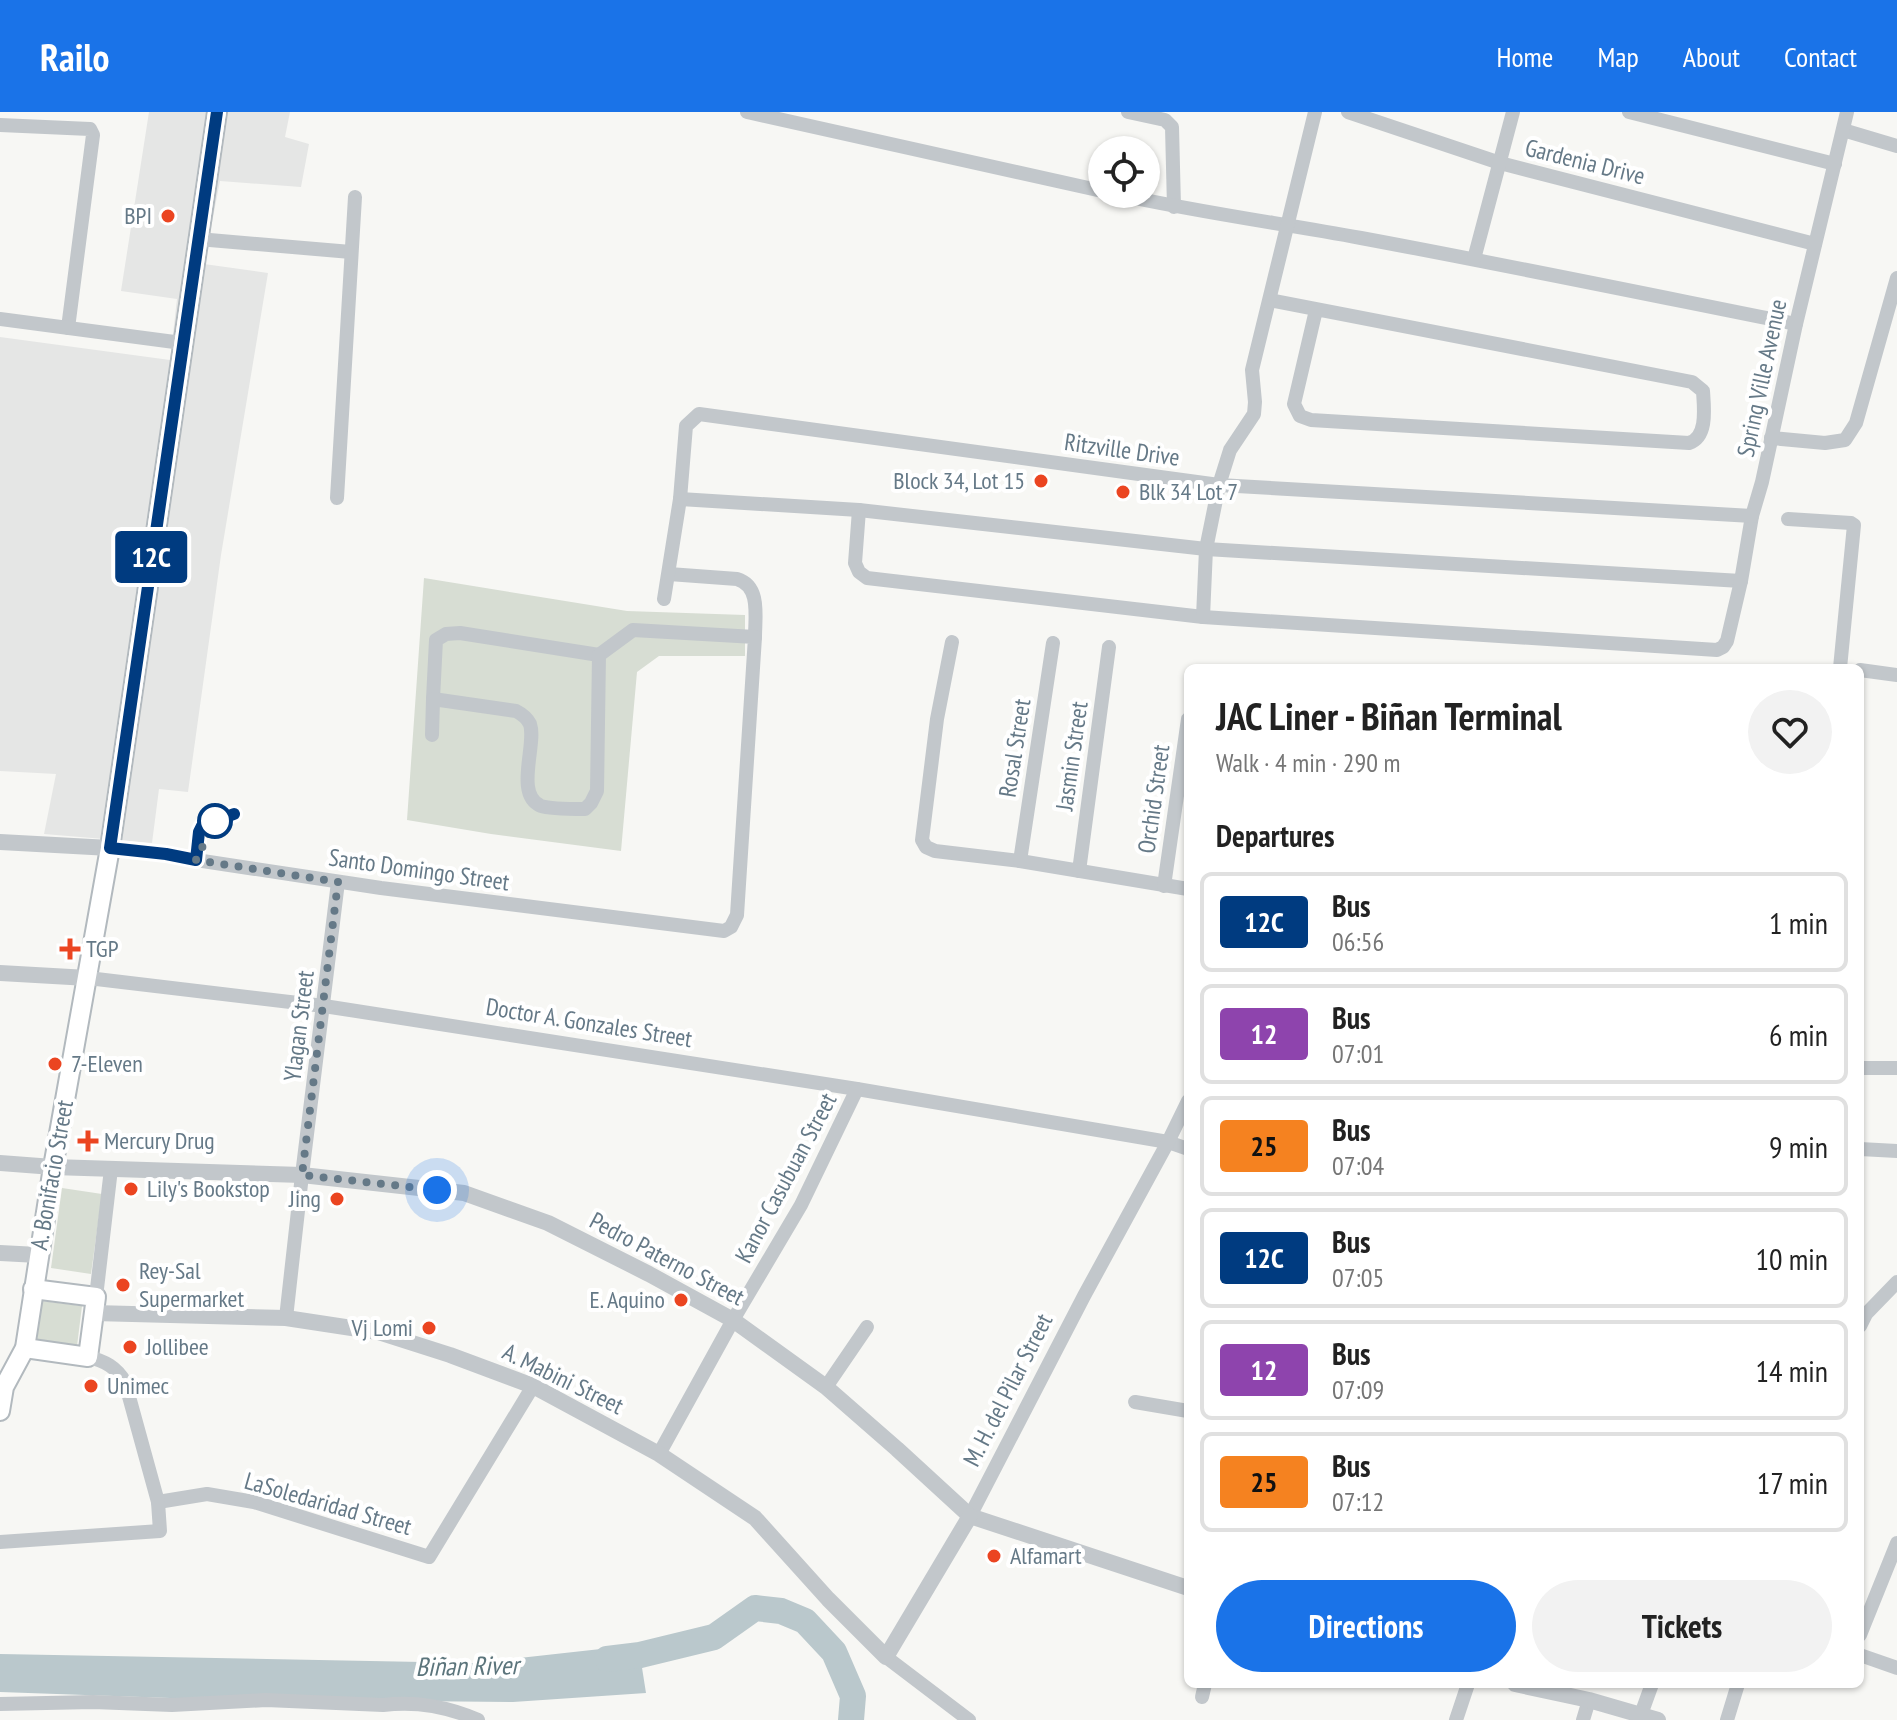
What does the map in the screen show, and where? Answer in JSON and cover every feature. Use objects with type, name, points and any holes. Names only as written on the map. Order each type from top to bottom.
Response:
[{"type":"main road","name":"A. Bonifacio Street","points":[[25,1348],[38,1255],[110,848],[217,112]]},
{"type":"main road","points":[[0,1411],[4,1387],[25,1348],[88,1357],[95,1305],[33,1289]]},
{"type":"street","points":[[747,112],[1088,188]]},
{"type":"street","points":[[1128,112],[1165,120],[1172,127],[1174,207]]},
{"type":"street","points":[[859,510],[855,563],[859,572],[867,578],[1203,617],[1206,549],[1219,485],[1230,450],[1254,414],[1252,370],[1315,112]]},
{"type":"street","name":"Gardenia Drive","points":[[1348,112],[1500,163],[1815,244]]},
{"type":"street","points":[[1474,259],[1513,112]]},
{"type":"street","points":[[1629,112],[1835,164]]},
{"type":"street","name":"Spring Ville Avenue","points":[[1203,617],[1717,650],[1723,647],[1741,581],[1752,516],[1847,112]]},
{"type":"street","points":[[0,125],[92,131],[68,328]]},
{"type":"street","points":[[1843,130],[1897,146]]},
{"type":"street","points":[[337,498],[355,197]]},
{"type":"street","points":[[1160,204],[1474,259],[1796,324]]},
{"type":"street","points":[[198,239],[351,252]]},
{"type":"street","points":[[1771,438],[1825,443],[1845,440],[1856,423],[1897,278]]},
{"type":"street","points":[[1270,300],[1692,382],[1703,391],[1701,434],[1689,443],[1311,420],[1300,416],[1294,404],[1316,310]]},
{"type":"street","points":[[0,319],[182,343]]},
{"type":"street","name":"Ritzville Drive","points":[[680,499],[686,426],[699,414],[1219,485],[1752,516]]},
{"type":"street","points":[[664,599],[680,499],[859,510],[1206,549],[1741,581]]},
{"type":"street","points":[[1788,519],[1854,525],[1840,664]]},
{"type":"street","points":[[432,735],[436,640],[446,634],[460,633],[599,655],[633,630],[755,637],[755,602],[752,588],[746,582],[669,574]]},
{"type":"street","name":"Santo Domingo Street","points":[[110,848],[338,882],[724,931],[731,927],[737,915],[755,637]]},
{"type":"street","points":[[952,642],[937,719],[922,840],[926,847],[935,851],[1020,861],[1184,888]]},
{"type":"street","name":"Rosal Street","points":[[1020,861],[1053,643]]},
{"type":"street","name":"Jasmin Street","points":[[1079,871],[1109,647]]},
{"type":"street","points":[[433,699],[516,711],[525,716],[530,725],[528,789],[534,800],[541,806],[585,809],[597,791],[599,655]]},
{"type":"street","points":[[1864,671],[1897,675]]},
{"type":"street","name":"Orchid Street","points":[[1164,886],[1184,747]]},
{"type":"street","points":[[0,842],[110,848]]},
{"type":"street","name":"Ylagan Street","points":[[286,1318],[338,882]]},
{"type":"street","name":"Doctor A. Gonzales Street","points":[[0,973],[88,978],[324,1006],[857,1089],[1168,1142],[1184,1148]]},
{"type":"street","points":[[1864,1068],[1897,1068]]},
{"type":"street","name":"Kanor Casubuan Street","points":[[659,1454],[801,1205],[857,1089]]},
{"type":"street","name":"M. H. del Pilar Street","points":[[886,1657],[970,1516],[1184,1109]]},
{"type":"street","points":[[1864,1152],[1897,1151]]},
{"type":"street","name":"Pedro Paterno Street","points":[[0,1163],[302,1175],[464,1193],[548,1223],[733,1320],[826,1387],[970,1516],[1184,1587]]},
{"type":"street","points":[[95,1305],[111,1169]]},
{"type":"street","points":[[0,1253],[38,1255]]},
{"type":"street","points":[[1864,1318],[1897,1282]]},
{"type":"street","name":"A. Mabini Street","points":[[95,1305],[286,1318],[378,1332],[533,1386],[659,1454],[755,1518],[828,1599],[886,1657]]},
{"type":"street","points":[[826,1387],[867,1327]]},
{"type":"street","points":[[0,1542],[160,1531],[158,1502],[125,1382],[111,1365],[88,1357]]},
{"type":"street","name":"LaSoledaridad Street","points":[[158,1502],[207,1494],[254,1502],[429,1557],[533,1386]]},
{"type":"street","points":[[1135,1402],[1184,1410]]},
{"type":"street","points":[[1864,1625],[1897,1543]]},
{"type":"street","points":[[1864,1656],[1897,1668]]},
{"type":"street","points":[[886,1657],[969,1720]]},
{"type":"street","points":[[1456,1720],[1467,1688]]},
{"type":"street","points":[[1534,1688],[1589,1700],[1640,1718],[1658,1720]]},
{"type":"street","points":[[1640,1718],[1651,1688]]},
{"type":"street","points":[[1727,1720],[1737,1688]]},
{"type":"street","points":[[0,1704],[64,1710],[93,1702],[172,1705],[266,1700],[399,1703],[442,1708],[478,1720]]},
{"type":"street","points":[[1583,1720],[1589,1700]]},
{"type":"street","points":[[215,1720],[216,1702]]},
{"type":"street","points":[[380,1720],[383,1705]]},
{"type":"shaded area","points":[[149,112],[290,112],[285,137],[309,144],[301,187],[220,181],[204,264],[268,273],[221,555],[188,792],[159,789],[152,843],[44,834],[56,774],[0,771],[0,337],[170,360],[177,299],[121,291]]},
{"type":"shaded area","points":[[424,578],[627,611],[745,615],[745,656],[659,656],[637,672],[621,851],[407,820]]},
{"type":"shaded area","points":[[62,1188],[102,1194],[91,1274],[51,1268]]},
{"type":"shaded area","points":[[42,1301],[82,1306],[77,1346],[37,1341]]},
{"type":"water","points":[[646,1644],[640,1655],[646,1693],[513,1702],[198,1699],[0,1692],[0,1654],[474,1663]]},
{"type":"waterway","name":"Biñan River","points":[[607,1659],[640,1655],[714,1637],[755,1608],[781,1611],[805,1621],[834,1652],[853,1696],[851,1720]]},
{"type":"bus line","name":"12C","points":[[217,112],[110,848],[196,860],[202,826],[234,814]]},
{"type":"place","name":"BPI","points":[[168,216]]},
{"type":"place","name":"Block 34, Lot 15","points":[[1041,481]]},
{"type":"place","name":"Blk 34 Lot 7","points":[[1123,492]]},
{"type":"place","name":"TGP","points":[[70,949]]},
{"type":"place","name":"7-Eleven","points":[[55,1064]]},
{"type":"place","name":"Mercury Drug","points":[[88,1141]]},
{"type":"place","name":"Lily's Bookstop","points":[[131,1189]]},
{"type":"place","name":"Jing","points":[[337,1199]]},
{"type":"place","name":"Rey-Sal Supermarket","points":[[123,1285]]},
{"type":"place","name":"E. Aquino","points":[[681,1300]]},
{"type":"place","name":"Vj Lomi","points":[[429,1328]]},
{"type":"place","name":"Jollibee","points":[[130,1347]]},
{"type":"place","name":"Unimec","points":[[91,1386]]},
{"type":"place","name":"Alfamart","points":[[994,1556]]},
{"type":"route","points":[[215,821],[196,860],[338,882],[302,1175],[437,1190]]}]
